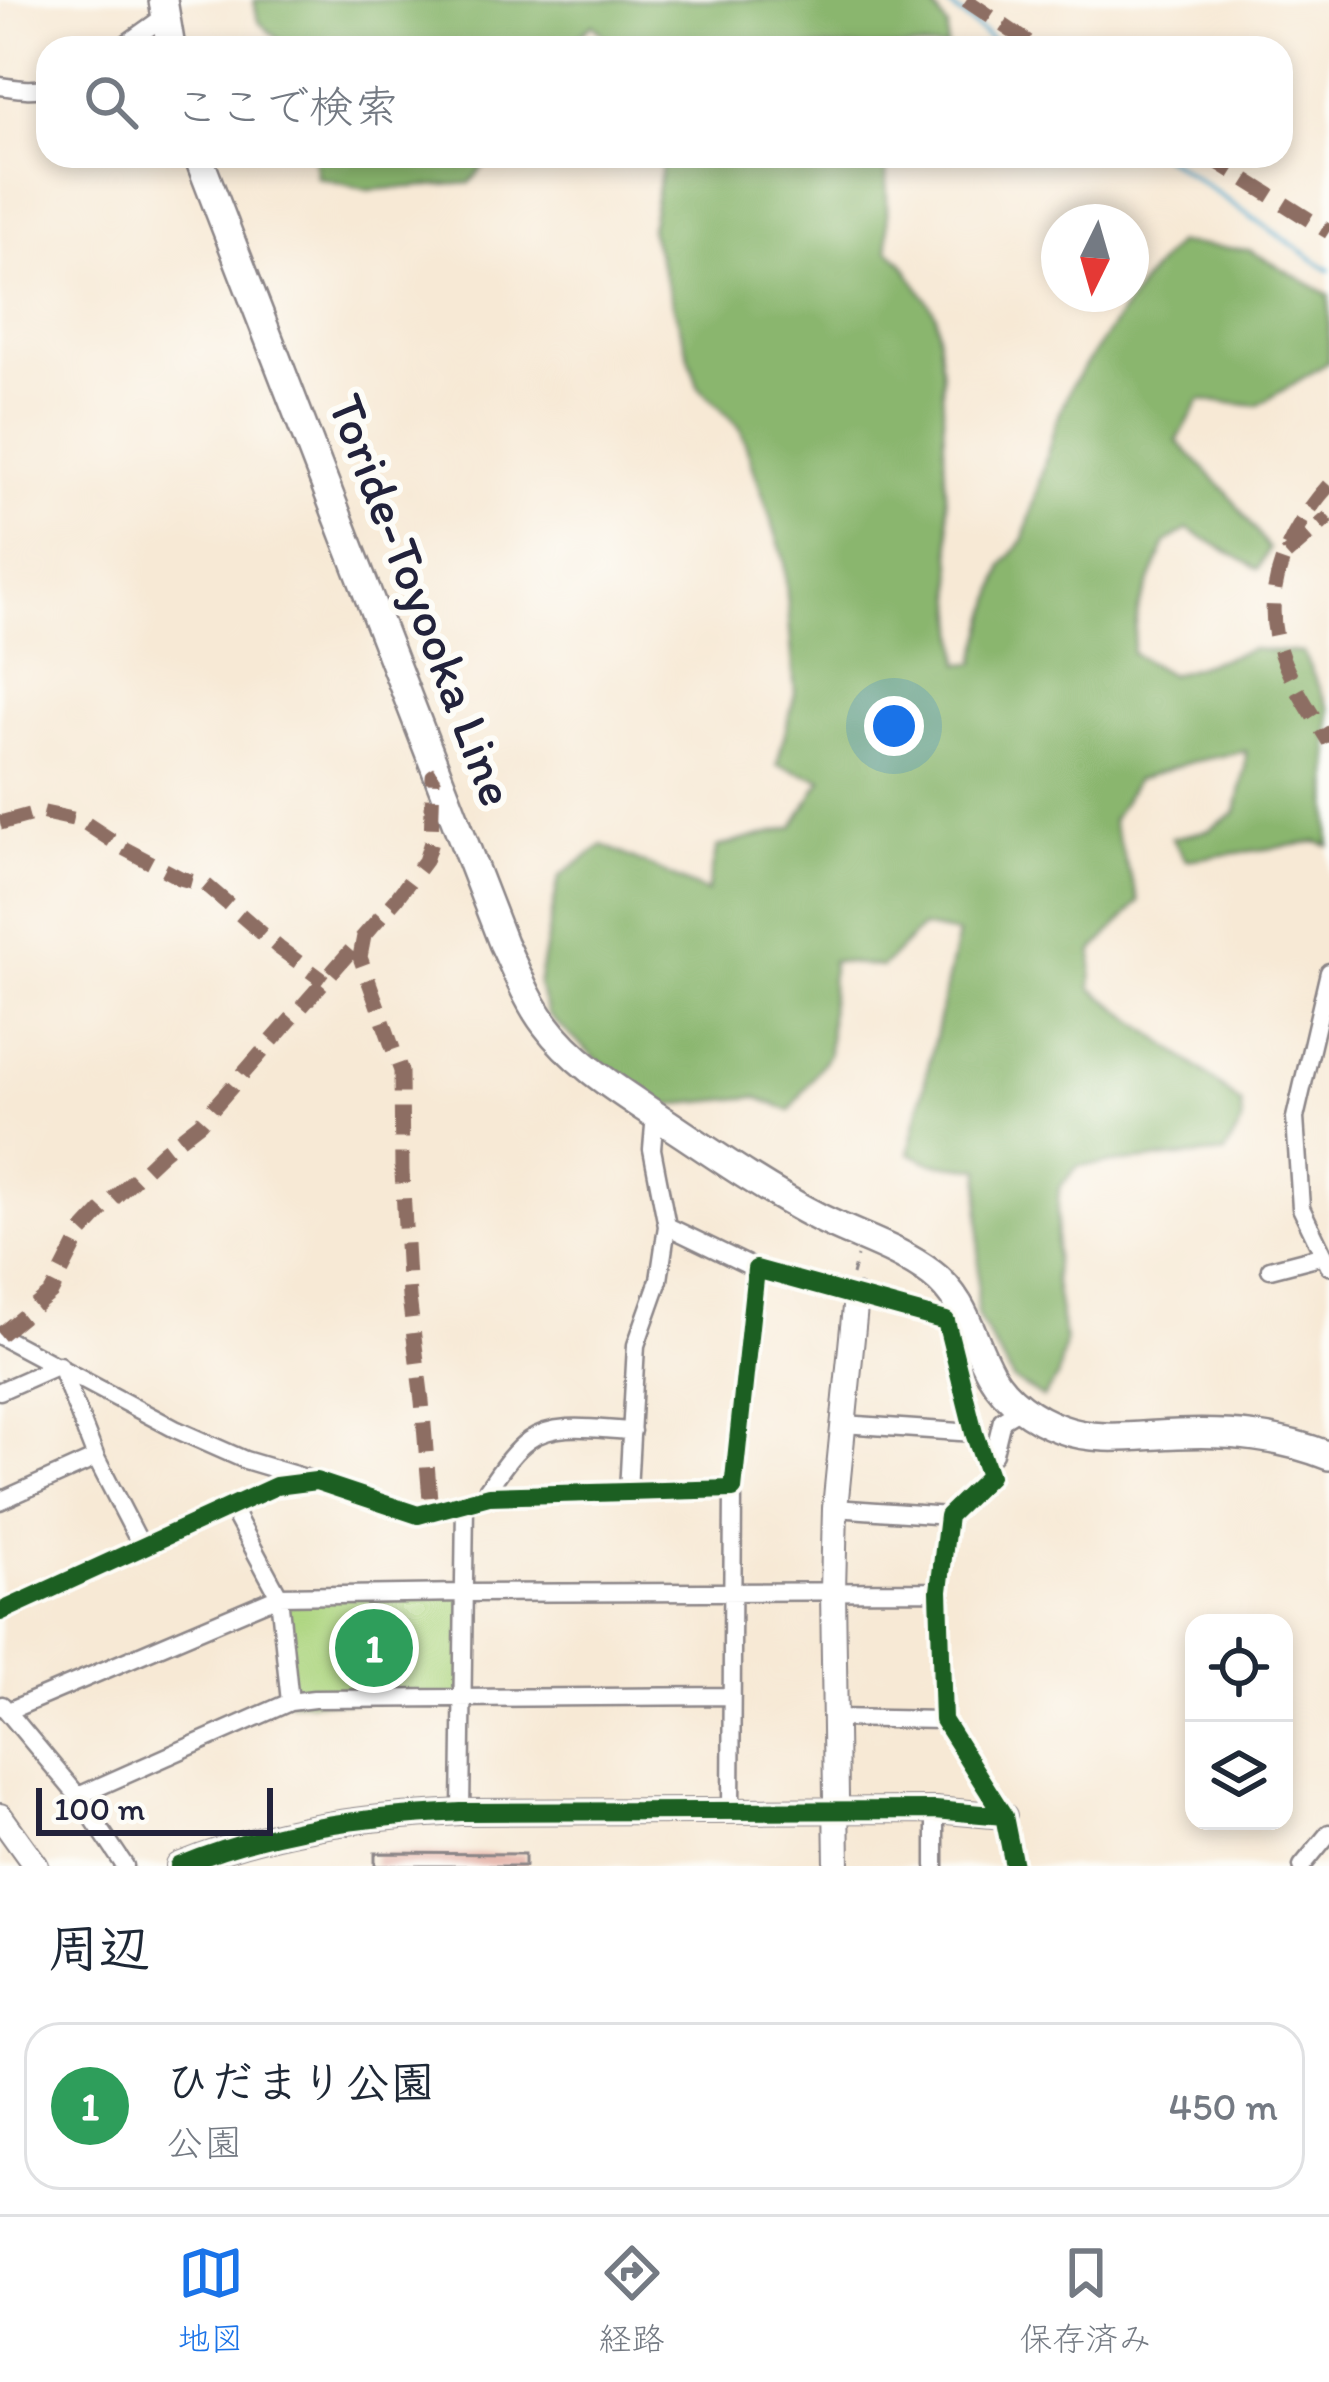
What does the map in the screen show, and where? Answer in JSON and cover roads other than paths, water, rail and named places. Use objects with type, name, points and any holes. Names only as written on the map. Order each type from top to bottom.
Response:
[{"type":"main road","points":[[203,168],[503,943],[544,1023],[572,1053],[779,1197],[900,1254],[936,1277],[964,1312],[992,1375],[1022,1408],[1058,1429],[1089,1436],[1240,1435],[1301,1445],[1329,1456]]},
{"type":"street","points":[[133,36],[164,8]]},
{"type":"street","points":[[0,86],[36,89]]},
{"type":"street","points":[[1270,1269],[1327,1261],[1301,1208],[1295,1118],[1329,972]]},
{"type":"street","points":[[628,1491],[636,1345],[659,1280],[667,1226],[652,1149],[655,1114]]},
{"type":"street","points":[[667,1226],[756,1269],[946,1321],[989,1476],[948,1516],[939,1591],[943,1720],[1004,1816],[1014,1866]]},
{"type":"street","points":[[731,1812],[733,1489],[756,1269]]},
{"type":"street","points":[[837,1866],[833,1591],[851,1296]]},
{"type":"street","points":[[0,1336],[175,1429],[245,1460],[418,1515],[489,1496],[733,1489]]},
{"type":"street","points":[[0,1391],[59,1366]]},
{"type":"street","points":[[59,1366],[97,1458],[142,1547]]},
{"type":"street","points":[[984,1464],[994,1453],[1002,1420],[1022,1408]]},
{"type":"street","points":[[843,1424],[974,1433]]},
{"type":"street","points":[[461,1812],[464,1592],[473,1501],[526,1442],[545,1431],[632,1431]]},
{"type":"street","points":[[0,1501],[97,1458]]},
{"type":"street","points":[[0,1612],[276,1486],[316,1481]]},
{"type":"street","points":[[231,1508],[279,1596],[290,1702]]},
{"type":"street","points":[[836,1508],[948,1516]]},
{"type":"street","points":[[124,1866],[78,1796],[4,1707],[279,1596],[939,1591]]},
{"type":"street","points":[[78,1796],[290,1702],[732,1696]]},
{"type":"street","points":[[835,1718],[943,1720]]},
{"type":"street","points":[[179,1866],[281,1833],[353,1819],[461,1812],[934,1810],[1004,1816]]},
{"type":"street","points":[[934,1810],[935,1866]]},
{"type":"street","points":[[0,1816],[36,1866]]},
{"type":"street","points":[[1302,1866],[1329,1833]]},
{"type":"waterway","points":[[943,0],[987,36]]},
{"type":"waterway","points":[[1180,168],[1329,270]]},
{"type":"place","name":"ひだまり公園","points":[[374,1648]]}]
